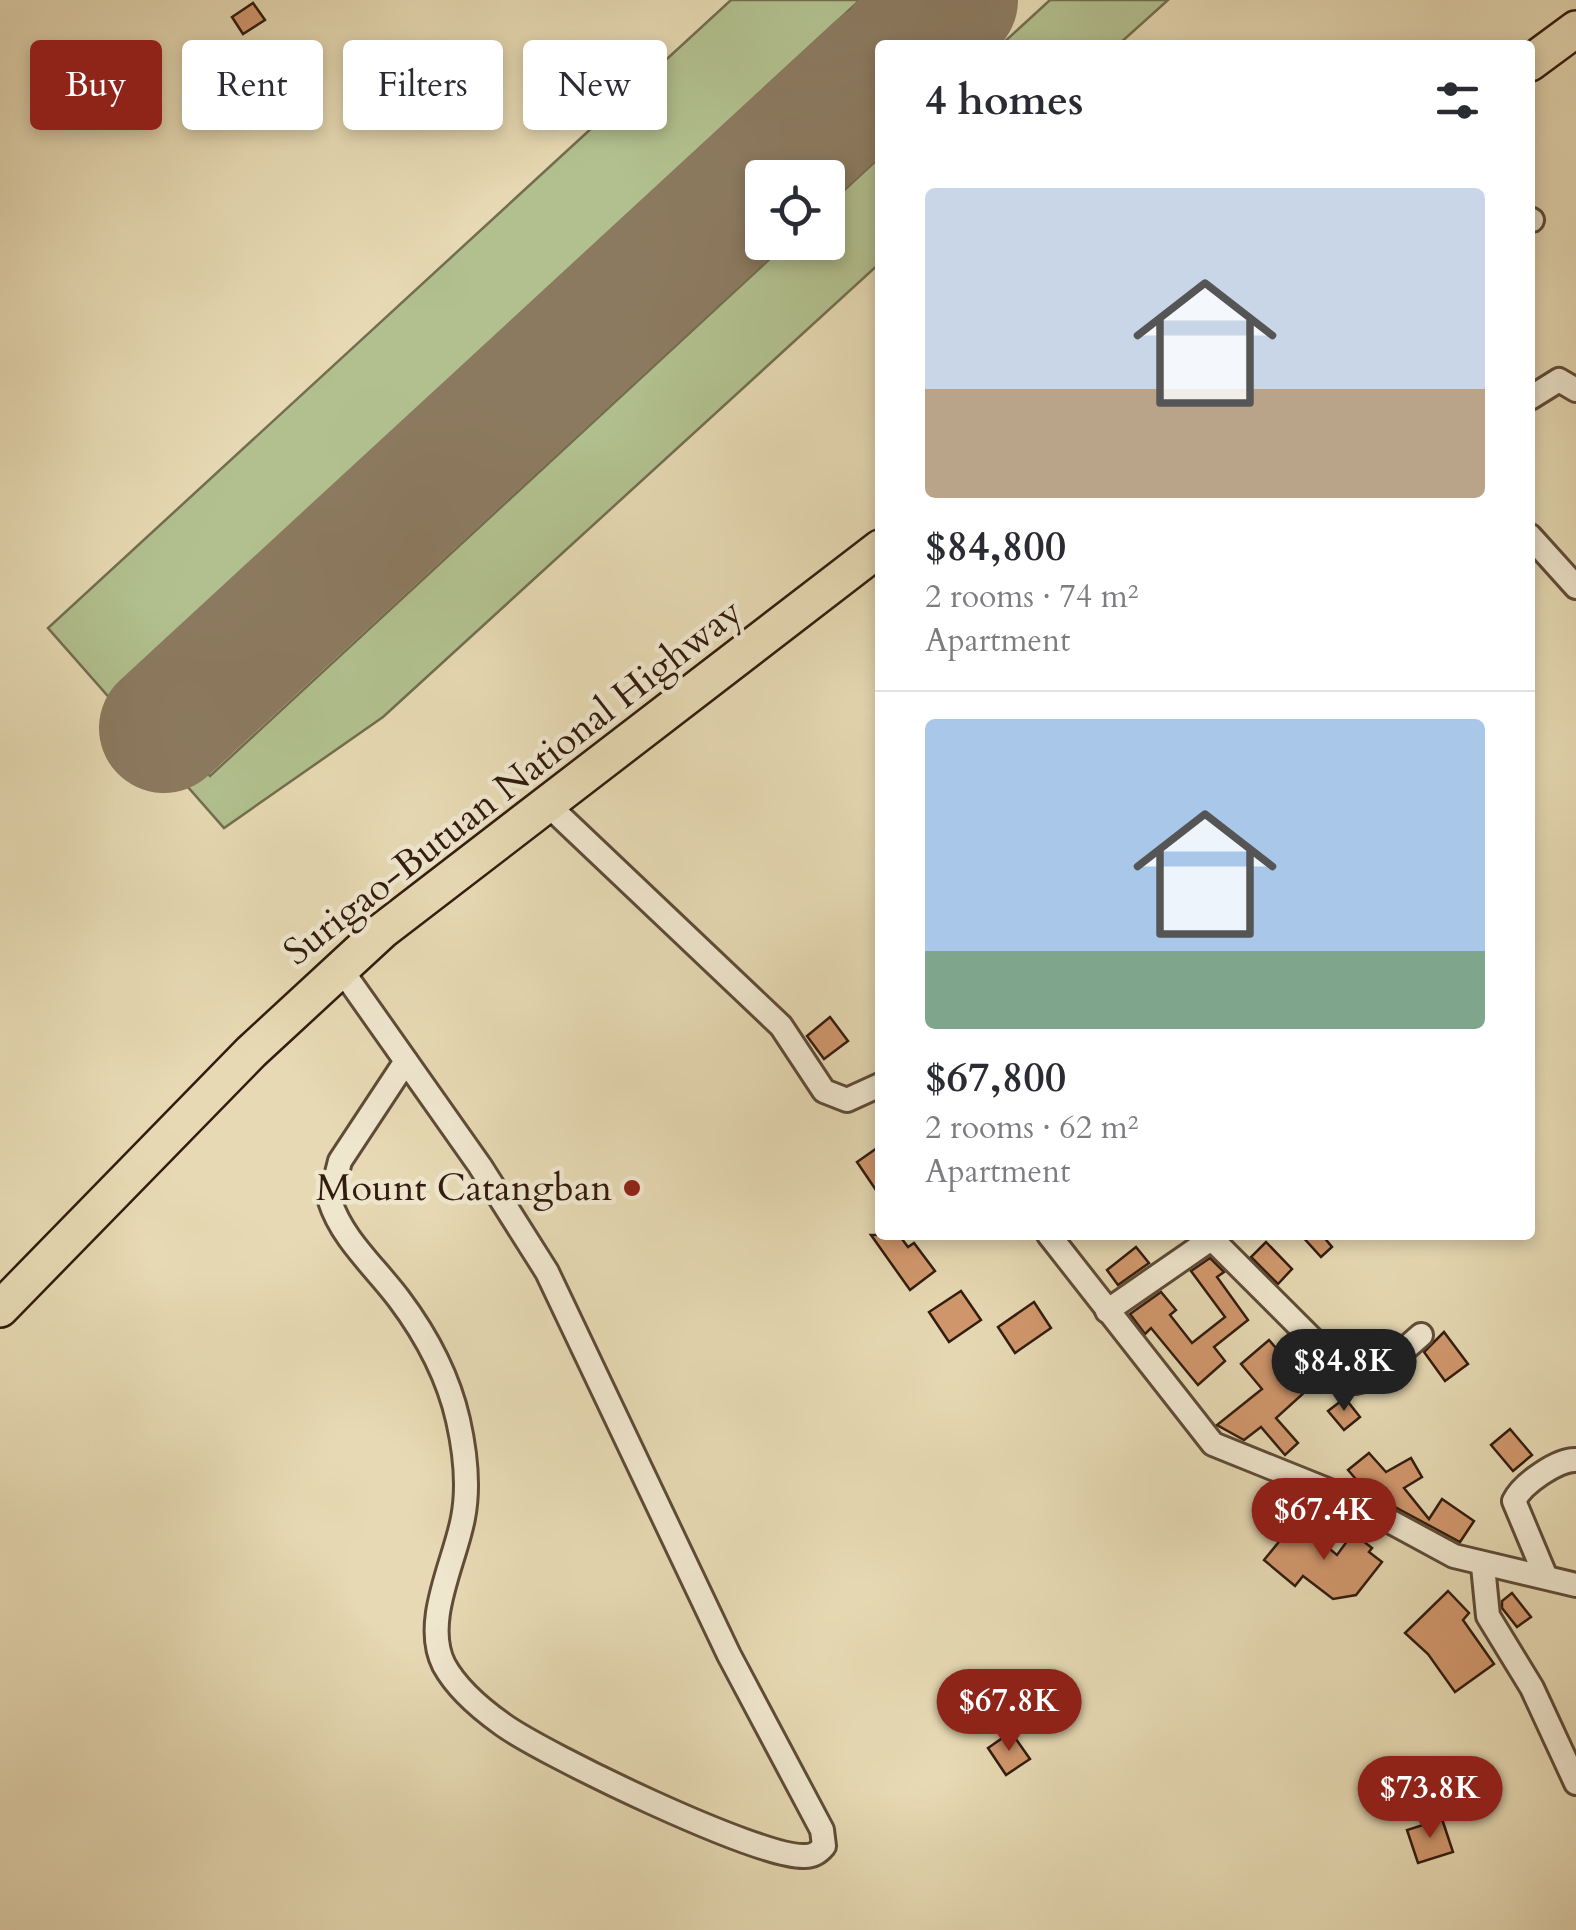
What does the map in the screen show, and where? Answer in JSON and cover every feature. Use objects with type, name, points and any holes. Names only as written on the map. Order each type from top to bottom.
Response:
[{"type":"highway","points":[[1535,60],[1574,36]]},
{"type":"highway","name":"Surigao-Butuan National Highway","points":[[0,1309],[250,1052],[341,968],[421,899],[875,552]]},
{"type":"street","points":[[1535,395],[1560,380],[1576,390]]},
{"type":"street","points":[[1535,542],[1576,587]]},
{"type":"street","points":[[546,803],[781,1026],[824,1091],[847,1100],[875,1086]]},
{"type":"street","points":[[341,968],[406,1062],[547,1272],[729,1655],[822,1830],[824,1846],[816,1854],[800,1856],[776,1851],[653,1802],[538,1748],[500,1723],[446,1668],[438,1650],[436,1628],[464,1516],[466,1478],[458,1420],[439,1362],[400,1301],[346,1233],[330,1201],[330,1186],[340,1161],[406,1062]]},
{"type":"street","points":[[1053,1240],[1212,1444],[1347,1498],[1454,1556],[1483,1566],[1546,1575],[1576,1585]]},
{"type":"street","points":[[1107,1311],[1205,1240]]},
{"type":"street","points":[[1212,1240],[1354,1382],[1372,1378],[1421,1335]]},
{"type":"street","points":[[1546,1575],[1514,1501],[1523,1488],[1567,1460],[1576,1460]]},
{"type":"street","points":[[1483,1566],[1493,1627],[1532,1688],[1576,1783]]},
{"type":"green space","points":[[731,0],[860,0],[122,682],[210,776],[769,260],[845,260],[845,189],[875,162],[875,268],[383,717],[224,828],[48,628],[590,130],[667,130],[667,59]]},
{"type":"green space","points":[[1050,0],[1168,0],[1124,40],[1006,40]]},
{"type":"building","points":[[253,3],[265,20],[243,34],[232,17]]},
{"type":"building","points":[[830,1017],[848,1041],[824,1059],[807,1036]]},
{"type":"building","points":[[875,1149],[875,1189],[857,1162]]},
{"type":"building","points":[[871,1235],[875,1235],[875,1240],[903,1240],[908,1247],[914,1243],[935,1271],[910,1290]]},
{"type":"building","points":[[1306,1240],[1326,1240],[1332,1247],[1321,1257]]},
{"type":"building","points":[[1266,1242],[1292,1269],[1278,1284],[1251,1257]]},
{"type":"building","points":[[1136,1247],[1149,1263],[1118,1285],[1107,1270]]},
{"type":"building","points":[[1210,1258],[1224,1272],[1217,1277],[1248,1320],[1214,1347],[1225,1361],[1198,1385],[1151,1328],[1145,1334],[1130,1314],[1161,1292],[1176,1310],[1170,1315],[1192,1343],[1225,1317],[1191,1271]]},
{"type":"building","points":[[961,1291],[981,1320],[949,1342],[929,1312]]},
{"type":"building","points":[[1034,1302],[1051,1328],[1015,1353],[998,1327]]},
{"type":"building","points":[[1444,1332],[1468,1364],[1445,1381],[1424,1352]]},
{"type":"building","points":[[1269,1340],[1289,1363],[1284,1367],[1306,1391],[1276,1418],[1298,1443],[1285,1455],[1261,1427],[1244,1440],[1217,1425],[1262,1389],[1241,1364]]},
{"type":"building","points":[[1345,1398],[1360,1417],[1344,1430],[1328,1411]]},
{"type":"building","points":[[1510,1429],[1532,1455],[1513,1471],[1491,1445]]},
{"type":"building","points":[[1369,1453],[1386,1472],[1411,1458],[1422,1477],[1404,1488],[1429,1519],[1442,1499],[1474,1521],[1460,1542],[1367,1492],[1348,1470]]},
{"type":"building","points":[[1296,1521],[1337,1555],[1353,1533],[1382,1562],[1356,1595],[1333,1599],[1303,1576],[1295,1586],[1264,1560]]},
{"type":"building","points":[[1448,1591],[1469,1613],[1463,1620],[1494,1664],[1455,1692],[1428,1654],[1405,1633]]},
{"type":"building","points":[[1512,1593],[1531,1617],[1517,1627],[1502,1608],[1502,1601]]},
{"type":"building","points":[[1011,1732],[1030,1759],[1006,1775],[988,1748]]},
{"type":"building","points":[[1442,1819],[1453,1852],[1418,1863],[1407,1830]]},
{"type":"runway","points":[[910,40],[953,0]]},
{"type":"runway","points":[[164,728],[875,73]]},
{"type":"place","name":"Mount Catangban","points":[[632,1188]]}]
